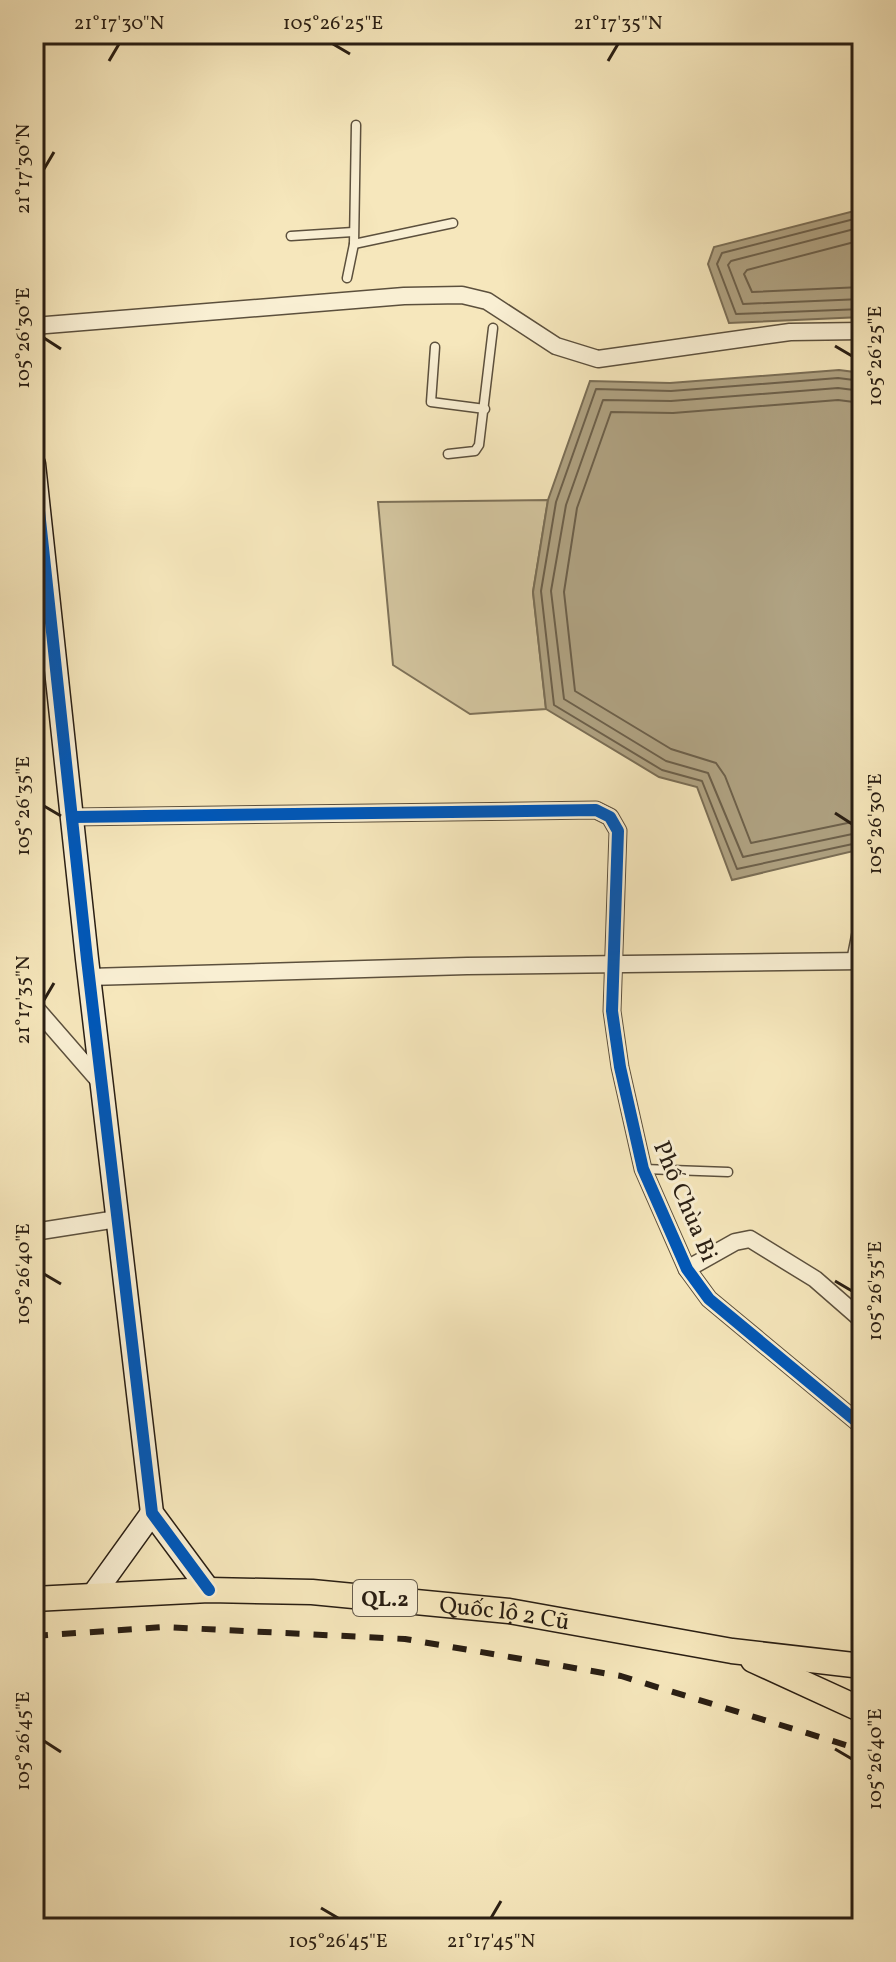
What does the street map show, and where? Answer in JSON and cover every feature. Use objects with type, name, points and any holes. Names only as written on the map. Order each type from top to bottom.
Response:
[{"type":"main road","name":"Quốc lộ 2 Cũ","points":[[34,1599],[209,1590],[312,1592],[509,1611],[732,1651],[862,1666]]},
{"type":"main road","name":"Quốc lộ 2 Cũ","points":[[732,1651],[862,1710]]},
{"type":"street","points":[[34,326],[342,296],[462,295],[499,312],[556,346],[598,359],[790,332],[862,331]]},
{"type":"street","points":[[34,464],[89,977],[152,1513],[209,1590]]},
{"type":"street","name":"Phố Chùa Bi","points":[[72,817],[596,810],[610,817],[618,831],[612,1011],[620,1067],[643,1169],[687,1269],[709,1299],[862,1426]]},
{"type":"street","points":[[89,977],[467,966],[856,961]]},
{"type":"street","points":[[34,1006],[102,1084]]},
{"type":"street","points":[[34,1232],[117,1219]]},
{"type":"street","points":[[687,1269],[735,1242],[750,1239],[815,1279],[862,1320]]},
{"type":"street","points":[[93,1595],[152,1513]]},
{"type":"lane","points":[[347,278],[354,244],[356,125]]},
{"type":"lane","points":[[354,244],[453,223]]},
{"type":"lane","points":[[291,236],[353,232]]},
{"type":"lane","points":[[448,454],[475,451],[485,409],[493,328]]},
{"type":"lane","points":[[435,347],[431,402],[485,409]]},
{"type":"lane","points":[[856,961],[862,905]]},
{"type":"lane","points":[[643,1169],[728,1172]]},
{"type":"shaded area","points":[[548,500],[533,592],[546,709],[470,714],[393,665],[378,502]]},
{"type":"water","points":[[862,209],[862,317],[729,323],[708,264],[714,247]]},
{"type":"water","points":[[839,370],[862,373],[862,849],[732,880],[697,787],[659,777],[546,709],[533,592],[548,500],[590,381],[670,383]]},
{"type":"railway","points":[[34,1636],[164,1627],[405,1639],[621,1676],[862,1750]]},
{"type":"cycle path","points":[[34,464],[87,959],[152,1513],[209,1590]]},
{"type":"cycle path","points":[[72,817],[596,810],[610,817],[618,831],[612,1011],[620,1067],[643,1169],[687,1269],[709,1299],[862,1426]]}]
